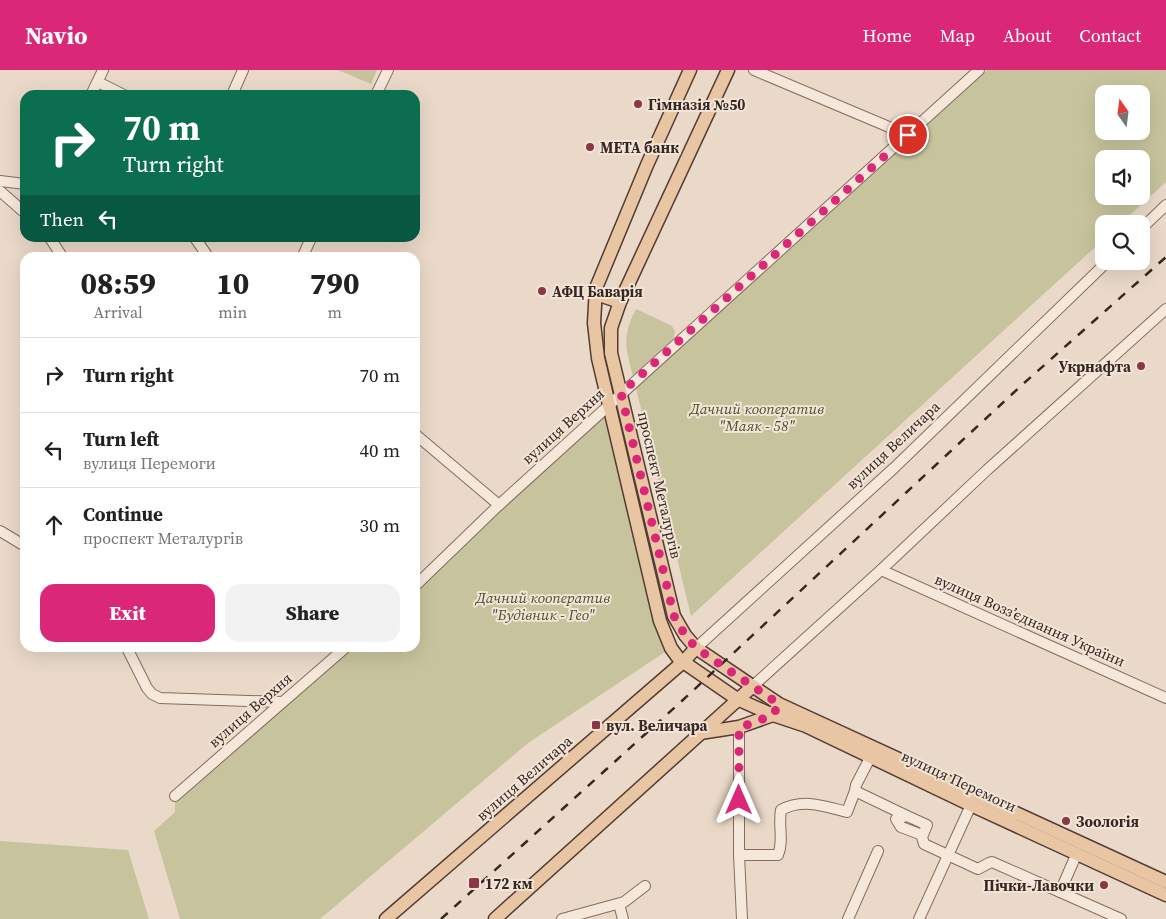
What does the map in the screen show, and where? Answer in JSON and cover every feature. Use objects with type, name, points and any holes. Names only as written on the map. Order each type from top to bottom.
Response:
[{"type":"main road","name":"проспект Металургів","points":[[690,70],[647,165],[596,288],[594,323],[598,358],[660,621],[671,648],[683,662],[737,699]]},
{"type":"main road","name":"проспект Металургів","points":[[728,70],[620,302],[611,328],[611,353],[674,616],[685,635],[696,648],[753,686]]},
{"type":"main road","points":[[596,294],[620,302]]},
{"type":"main road","name":"вулиця Величара","points":[[386,919],[683,662],[696,648]]},
{"type":"main road","points":[[496,919],[753,686]]},
{"type":"main road","name":"вулиця Перемоги","points":[[753,686],[776,709],[806,726],[1166,895]]},
{"type":"main road","name":"вулиця Перемоги","points":[[737,699],[776,709],[1166,882]]},
{"type":"main road","points":[[700,733],[739,728],[776,709]]},
{"type":"street","points":[[94,90],[103,70]]},
{"type":"street","points":[[234,90],[243,70]]},
{"type":"street","points":[[378,90],[388,70]]},
{"type":"street","points":[[754,70],[908,135]]},
{"type":"street","name":"вулиця Верхня","points":[[420,582],[498,505],[979,70]]},
{"type":"street","points":[[98,82],[114,90]]},
{"type":"street","points":[[0,181],[20,183]]},
{"type":"street","points":[[0,191],[20,209]]},
{"type":"street","points":[[1150,220],[1166,205]]},
{"type":"street","name":"вулиця Величара","points":[[696,648],[894,468],[1099,270]]},
{"type":"street","points":[[753,686],[881,570],[987,470],[1166,309]]},
{"type":"street","points":[[420,438],[498,505]]},
{"type":"street","points":[[0,531],[20,543]]},
{"type":"street","name":"вулиця Воззʼєднання України","points":[[881,570],[1166,698]]},
{"type":"street","points":[[129,652],[147,688],[152,694],[160,698],[282,702]]},
{"type":"street","name":"вулиця Верхня","points":[[175,796],[340,652]]},
{"type":"street","points":[[739,728],[739,855],[742,919]]},
{"type":"street","points":[[739,855],[778,856],[782,848],[779,820],[781,810],[797,803],[816,803],[847,812],[856,785],[871,756]]},
{"type":"street","points":[[855,791],[927,825],[922,835],[925,845],[978,869],[992,862],[1120,919]]},
{"type":"street","points":[[919,919],[971,805]]},
{"type":"street","points":[[848,919],[878,851]]},
{"type":"street","points":[[1060,892],[1077,854]]},
{"type":"street","points":[[562,919],[619,904],[633,897],[645,886]]},
{"type":"street","points":[[619,904],[623,919]]},
{"type":"green space","points":[[338,70],[377,70],[371,84]]},
{"type":"green space","name":"Дачний кооператив \"Маяк - 58\"","points":[[987,70],[1166,70],[1166,182],[1150,197],[1150,150],[1095,150],[1095,205],[1141,205],[1130,215],[1095,215],[1095,247],[691,616],[636,388]]},
{"type":"green space","points":[[636,309],[672,326],[675,332],[673,339],[633,376],[626,342],[628,327]]},
{"type":"green space","name":"Дачний кооператив \"Будівник - Гео\"","points":[[609,404],[671,648],[528,743],[320,919],[180,919],[154,831],[175,812],[175,796],[336,652],[420,652],[420,574]]},
{"type":"green space","points":[[0,841],[128,850],[149,919],[0,919]]},
{"type":"railway","points":[[441,919],[684,699],[1023,384],[1166,257]]},
{"type":"place","name":"Гімназія №50","points":[[638,104]]},
{"type":"place","name":"МЕТА банк","points":[[590,147]]},
{"type":"place","name":"АФЦ Баварiя","points":[[542,291]]},
{"type":"place","name":"Укрнафта","points":[[1141,366]]},
{"type":"place","name":"вул. Величара","points":[[596,725]]},
{"type":"place","name":"Зоологія","points":[[1066,821]]},
{"type":"place","name":"172 км","points":[[474,883]]},
{"type":"place","name":"Пічки-Лавочки","points":[[1104,885]]},
{"type":"route","points":[[739,800],[739,728],[773,715],[779,704],[696,648],[685,635],[674,616],[621,393],[908,135]]}]
